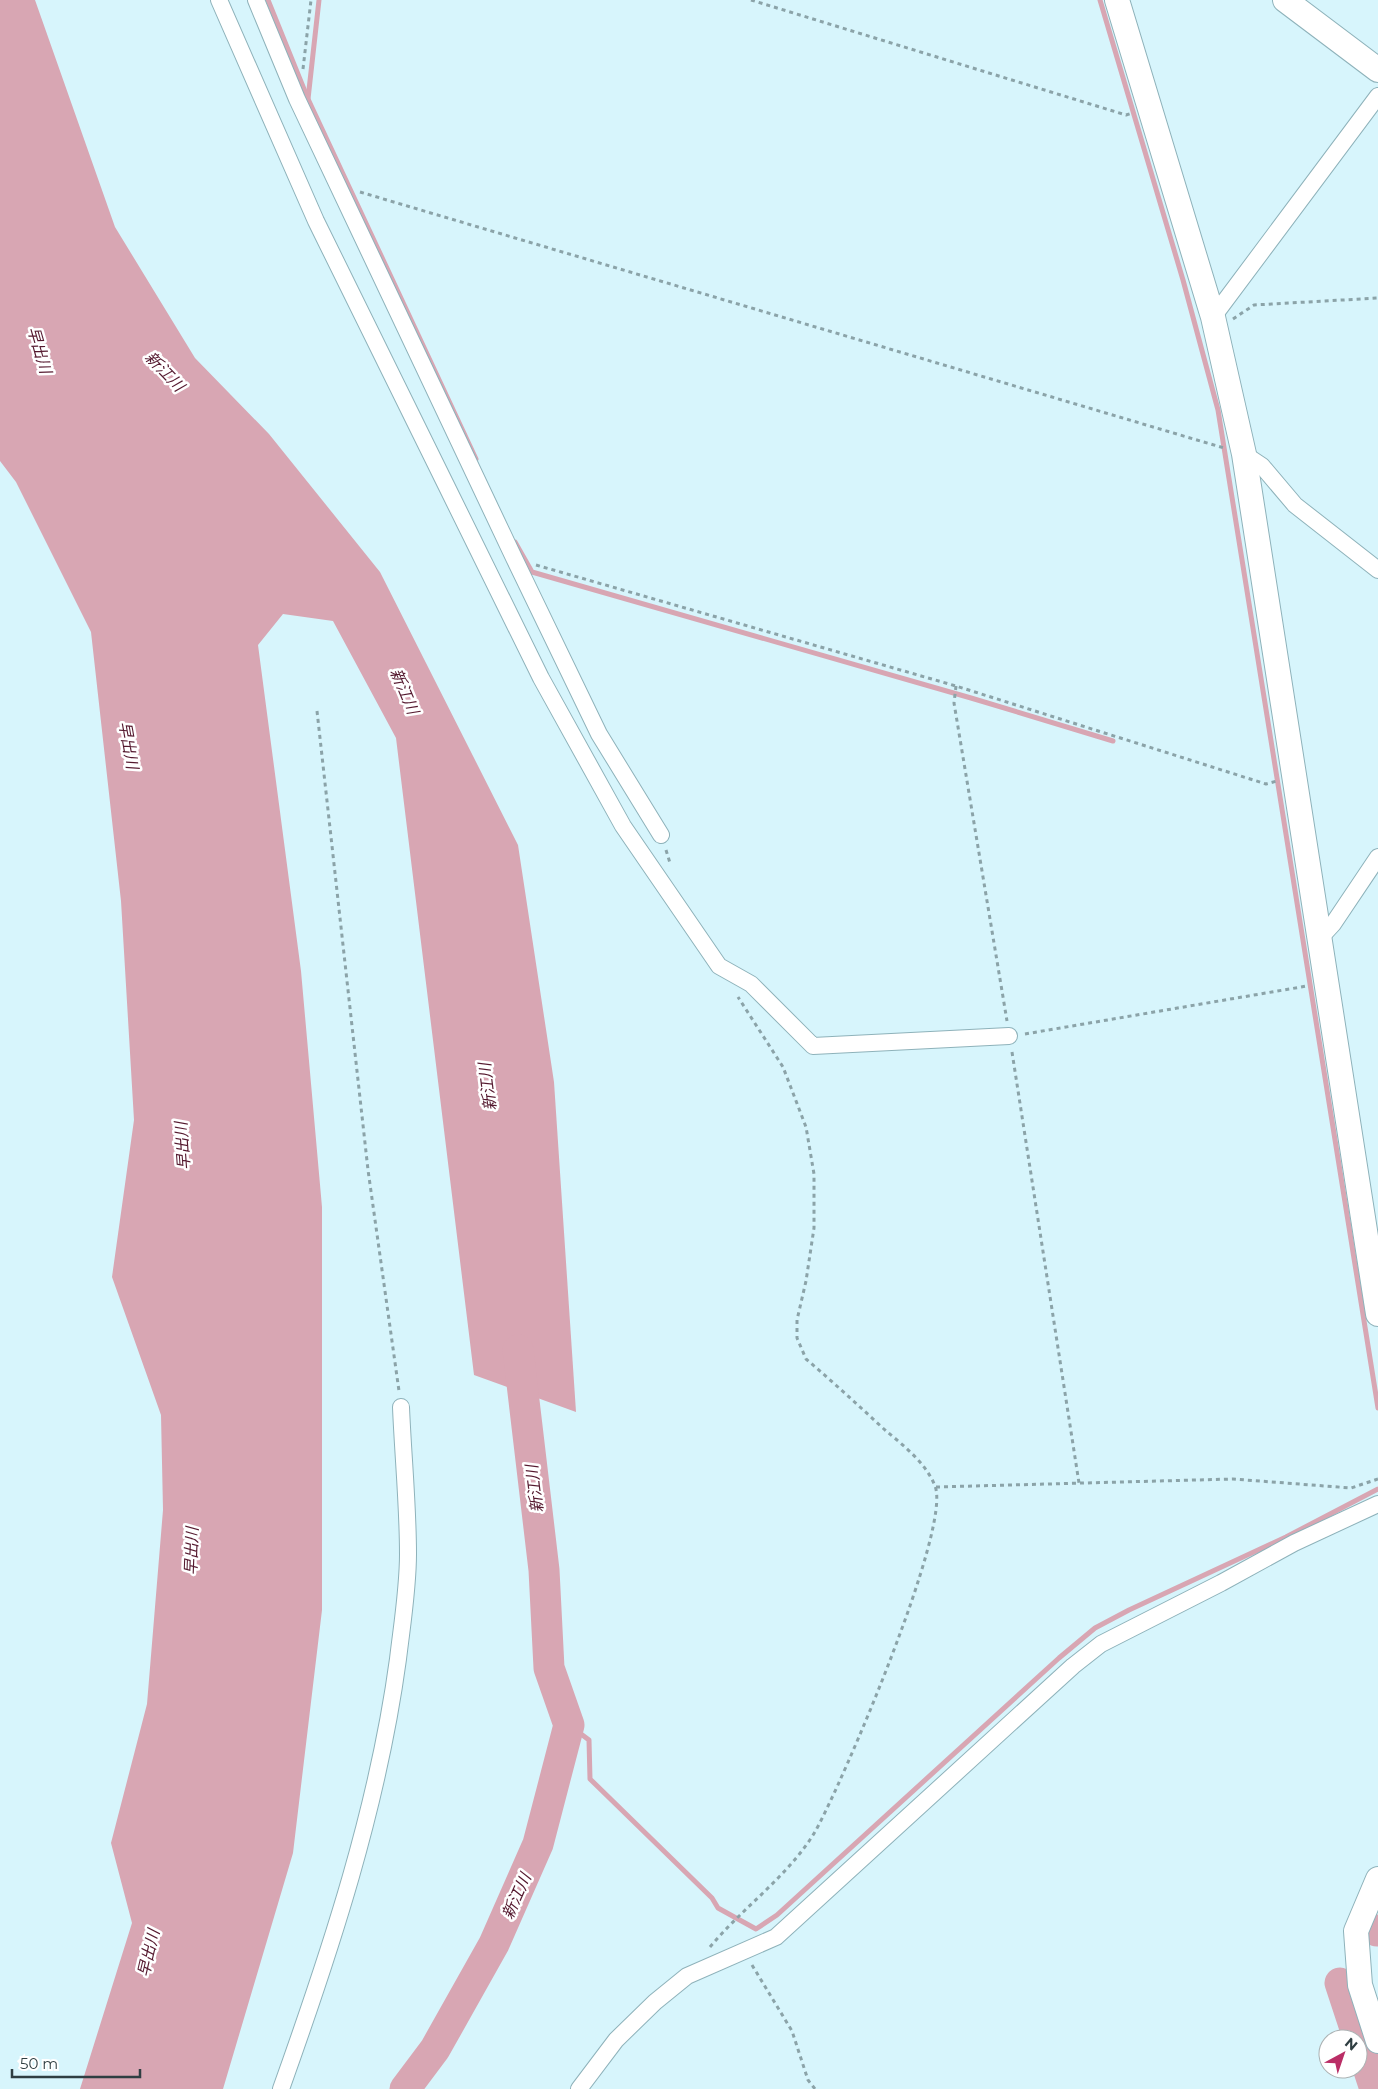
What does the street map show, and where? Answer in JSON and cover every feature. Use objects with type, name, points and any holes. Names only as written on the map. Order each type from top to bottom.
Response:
[{"type":"street","points":[[219,0],[316,221],[541,678],[624,826],[719,966],[751,984],[813,1046],[1009,1036]]},
{"type":"street","points":[[256,0],[297,99],[337,185],[599,734],[661,835]]},
{"type":"street","points":[[1117,0],[1214,324],[1244,454],[1321,937],[1378,1314]]},
{"type":"street","points":[[1293,3],[1378,70]]},
{"type":"street","points":[[1214,324],[1378,96]]},
{"type":"street","points":[[1244,454],[1262,466],[1295,505],[1378,570]]},
{"type":"street","points":[[1321,937],[1333,924],[1378,857]]},
{"type":"street","points":[[281,2089],[329,1950],[364,1831],[390,1718],[402,1630],[408,1555],[401,1407]]},
{"type":"street","points":[[579,2089],[616,2040],[655,2002],[687,1976],[704,1970],[742,1950],[776,1937],[1072,1666],[1101,1644],[1220,1584],[1294,1543],[1378,1504]]},
{"type":"street","points":[[1378,1879],[1356,1931],[1360,1985],[1378,2041]]},
{"type":"path","points":[[297,99],[303,70],[311,0]]},
{"type":"path","points":[[751,0],[1126,115],[1150,106]]},
{"type":"path","points":[[337,185],[1244,454]]},
{"type":"path","points":[[1214,324],[1254,305],[1378,298]]},
{"type":"path","points":[[514,558],[956,686],[1266,784],[1294,776]]},
{"type":"path","points":[[956,686],[954,703],[1009,1036],[1079,1484]]},
{"type":"path","points":[[317,711],[368,1170],[401,1407]]},
{"type":"path","points":[[1009,1036],[1328,983]]},
{"type":"path","points":[[687,1976],[712,1945],[779,1877],[815,1831],[850,1758],[901,1630],[927,1558],[935,1522],[936,1487],[917,1458],[806,1359],[797,1338],[797,1320],[806,1281],[814,1228],[814,1174],[806,1127],[783,1067],[735,991]]},
{"type":"path","points":[[936,1487],[1233,1479],[1351,1488],[1378,1478]]},
{"type":"path","points":[[742,1950],[779,2007],[792,2031],[808,2080],[815,2089]]},
{"type":"water","name":"早出川","points":[[0,0],[35,0],[115,227],[195,358],[269,434],[380,572],[518,845],[554,1082],[576,1412],[474,1375],[396,738],[333,621],[283,614],[258,645],[301,971],[322,1207],[322,1610],[293,1853],[223,2089],[80,2089],[132,1923],[111,1843],[147,1704],[163,1510],[161,1415],[112,1277],[134,1120],[121,901],[91,632],[16,482],[0,461]]},
{"type":"waterway","points":[[268,0],[308,99],[476,459]]},
{"type":"waterway","points":[[308,99],[319,0]]},
{"type":"waterway","points":[[1100,0],[1183,280],[1218,410],[1378,1408]]},
{"type":"waterway","points":[[515,542],[532,572],[971,698],[1113,741]]},
{"type":"waterway","name":"新江川","points":[[405,2089],[435,2049],[494,1944],[538,1844],[569,1725],[549,1668],[544,1570],[518,1350]]},
{"type":"waterway","points":[[569,1725],[589,1740],[590,1779],[712,1898],[718,1908],[756,1929],[777,1915],[1059,1658],[1095,1628],[1129,1610],[1286,1537],[1378,1489]]},
{"type":"waterway","points":[[1340,1983],[1375,2089]]}]
